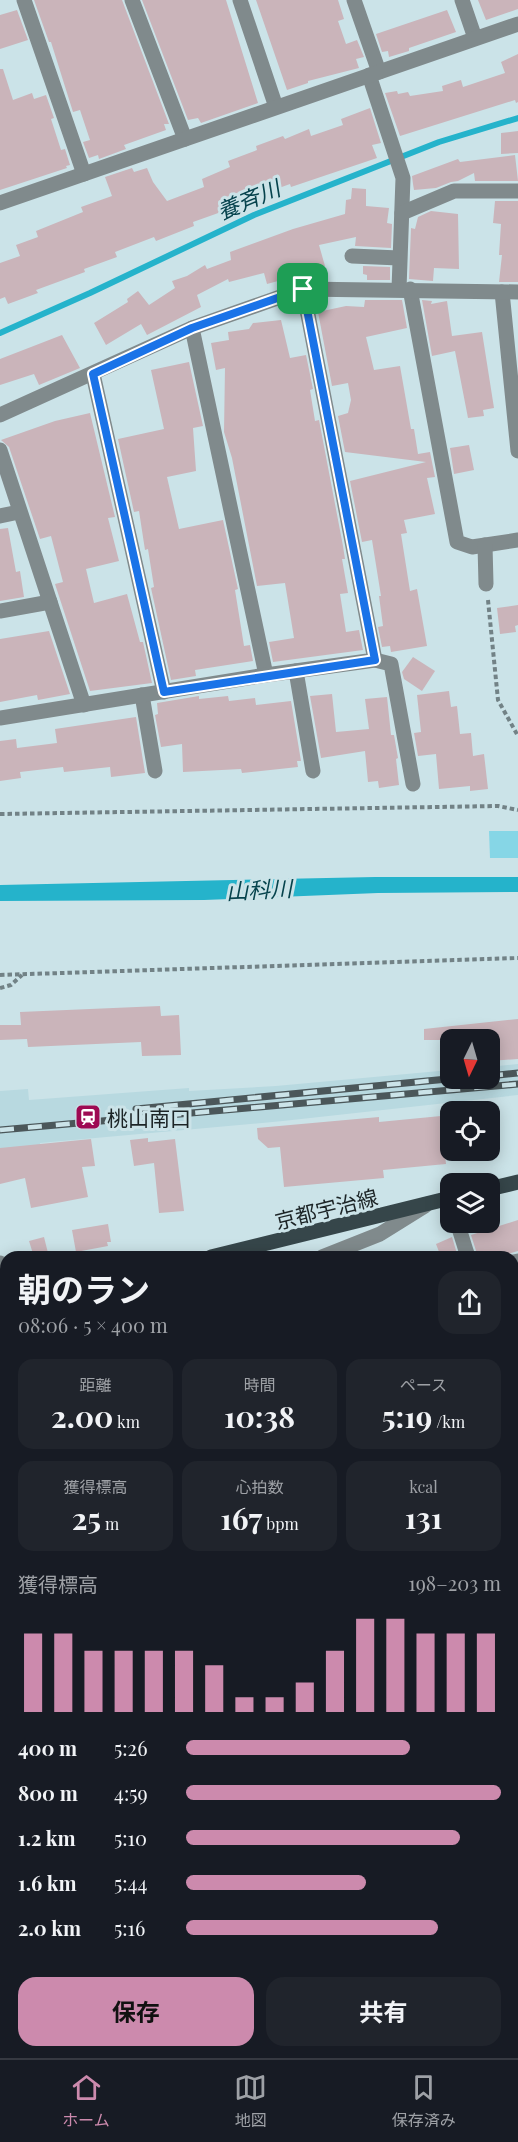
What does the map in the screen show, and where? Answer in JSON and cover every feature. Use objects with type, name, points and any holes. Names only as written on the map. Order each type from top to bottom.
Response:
[{"type":"main road","points":[[500,1186],[518,1182]]},
{"type":"main road","name":"京都宇治線","points":[[236,1251],[440,1202]]},
{"type":"street","points":[[24,0],[84,174]]},
{"type":"street","points":[[132,0],[185,139]]},
{"type":"street","points":[[240,0],[276,107]]},
{"type":"street","points":[[354,0],[403,178],[399,258],[457,542],[472,547],[518,540]]},
{"type":"street","points":[[462,0],[475,38]]},
{"type":"street","points":[[0,203],[518,24]]},
{"type":"street","points":[[402,213],[454,191],[518,191]]},
{"type":"street","points":[[352,256],[399,258]]},
{"type":"street","points":[[303,289],[375,660]]},
{"type":"street","points":[[0,415],[192,328],[303,289],[510,292],[518,451]]},
{"type":"street","points":[[192,328],[266,675]]},
{"type":"street","points":[[93,374],[164,692]]},
{"type":"street","points":[[0,450],[84,705]]},
{"type":"street","points":[[0,516],[19,512]]},
{"type":"street","points":[[485,545],[486,584]]},
{"type":"street","points":[[0,611],[50,602]]},
{"type":"street","points":[[0,718],[266,675],[375,660],[391,664],[412,784]]},
{"type":"street","points":[[296,671],[313,771]]},
{"type":"street","points":[[142,695],[155,771]]},
{"type":"street","points":[[337,1251],[380,1234],[428,1204]]},
{"type":"street","points":[[460,1233],[466,1251]]},
{"type":"path","points":[[486,584],[498,700],[518,736]]},
{"type":"path","points":[[0,814],[498,806],[518,810]]},
{"type":"path","points":[[0,975],[518,958]]},
{"type":"path","points":[[0,988],[11,985],[23,974]]},
{"type":"shaded area","points":[[489,831],[518,831],[518,858],[490,858]]},
{"type":"shaded area","points":[[518,1064],[518,1095],[464,1101],[440,1101],[440,1104],[283,1121],[40,1143],[41,1161],[0,1177],[0,1091],[28,1089],[29,1100],[189,1088],[189,1091],[276,1086],[440,1071],[440,1089],[500,1089],[500,1066]]},
{"type":"water","name":"山科川","points":[[375,877],[518,877],[518,892],[378,893],[204,900],[0,901],[0,885]]},
{"type":"building","points":[[34,0],[122,0],[169,124],[164,124],[166,130],[124,145],[126,149],[99,159],[98,155],[89,158],[83,142],[90,140],[80,110],[73,112],[51,42],[49,42]]},
{"type":"building","points":[[142,0],[226,0],[258,103],[201,123],[198,118],[188,120]]},
{"type":"building","points":[[256,0],[338,0],[344,19],[338,21],[346,44],[357,40],[364,57],[356,59],[359,68],[308,81],[308,83],[287,90]]},
{"type":"building","points":[[478,0],[518,0],[518,9],[486,20]]},
{"type":"building","points":[[17,10],[28,40],[0,49],[0,15]]},
{"type":"building","points":[[447,10],[456,32],[389,57],[388,51],[382,52],[376,34]]},
{"type":"building","points":[[518,54],[518,102],[516,103],[515,100],[400,136],[385,93],[408,92],[410,96],[443,91],[442,86],[461,80],[463,87],[505,73],[501,62]]},
{"type":"building","points":[[0,69],[3,69],[13,100],[32,93],[34,99],[46,95],[61,150],[65,149],[70,165],[66,166],[67,168],[0,190]]},
{"type":"building","points":[[370,108],[381,143],[372,145],[377,158],[291,187],[290,184],[237,203],[238,206],[193,222],[194,226],[156,241],[154,237],[115,252],[117,257],[84,269],[85,272],[36,290],[38,293],[8,304],[5,297],[0,299],[0,263],[20,256],[16,245],[38,237],[36,231],[83,212],[81,207],[112,196],[105,177],[132,168],[134,172],[147,168],[153,182],[167,201],[204,187],[202,179],[230,167],[228,161],[257,150],[256,146],[283,136],[285,139],[309,129],[311,136],[343,125],[341,119]]},
{"type":"building","points":[[518,131],[518,153],[501,154],[501,133]]},
{"type":"building","points":[[515,155],[518,181],[475,181],[474,173],[436,188],[414,190],[412,176],[458,159],[460,162]]},
{"type":"building","points":[[352,188],[366,189],[366,206],[389,208],[387,223],[392,224],[391,248],[355,246],[356,237],[319,245],[325,266],[320,267],[320,272],[267,284],[264,273],[229,282],[228,279],[197,295],[201,307],[147,335],[141,324],[106,345],[94,323],[128,302],[127,299],[138,291],[149,305],[175,288],[172,281],[187,276],[205,265],[207,269],[231,260],[230,252],[293,229],[345,214],[346,200],[351,199]]},
{"type":"building","points":[[495,201],[518,201],[518,282],[499,282],[502,255],[499,255],[501,224],[493,223]]},
{"type":"building","points":[[431,211],[458,214],[459,269],[434,268],[433,281],[409,279],[411,228],[415,229],[418,217]]},
{"type":"building","points":[[363,266],[390,267],[390,280],[367,280],[367,275],[363,274]]},
{"type":"building","points":[[365,300],[402,300],[407,328],[366,337],[374,370],[400,366],[411,429],[414,429],[418,454],[430,452],[435,477],[427,478],[435,514],[404,520],[407,533],[401,534],[410,591],[417,589],[427,646],[391,652],[390,646],[382,647],[378,627],[383,626],[379,596],[381,596],[372,540],[362,542],[350,481],[426,462],[345,452],[338,416],[348,413],[351,400],[348,383],[332,386],[318,312],[346,306],[364,307]]},
{"type":"building","points":[[422,300],[432,301],[431,304],[447,301],[452,336],[482,332],[494,408],[483,410],[484,416],[468,418],[455,351],[432,356]]},
{"type":"building","points":[[281,320],[290,358],[306,355],[313,389],[310,390],[315,421],[319,420],[345,559],[342,559],[348,593],[340,594],[346,632],[359,630],[363,650],[273,662],[269,642],[294,638],[285,583],[257,586],[232,458],[224,432],[225,368],[216,370],[211,343],[229,340],[228,332],[249,329],[253,323]]},
{"type":"building","points":[[62,335],[80,368],[39,385],[34,374],[0,385],[0,359]]},
{"type":"building","points":[[189,362],[203,426],[193,428],[196,471],[167,477],[179,529],[223,520],[238,589],[235,590],[244,646],[250,645],[253,661],[195,670],[196,676],[171,680],[151,588],[154,587],[148,549],[145,550],[139,511],[134,512],[118,439],[164,429],[151,370]]},
{"type":"building","points":[[90,413],[115,517],[108,518],[119,561],[86,569],[94,603],[127,594],[140,642],[143,642],[152,683],[90,691],[55,584],[63,582],[51,536],[40,539],[9,447],[1,440],[55,421]]},
{"type":"building","points":[[469,445],[474,470],[454,474],[450,448]]},
{"type":"building","points":[[8,528],[16,572],[20,571],[24,597],[0,601],[0,529]]},
{"type":"building","points":[[518,605],[516,632],[500,634],[497,608]]},
{"type":"building","points":[[49,631],[70,694],[38,700],[37,695],[0,702],[0,639]]},
{"type":"building","points":[[413,657],[435,671],[422,691],[404,679],[402,672]]},
{"type":"building","points":[[449,691],[451,707],[457,706],[460,734],[471,733],[473,756],[484,754],[488,789],[470,791],[470,786],[439,789],[436,754],[418,756],[414,733],[421,732],[417,695]]},
{"type":"building","points":[[332,694],[336,732],[369,729],[365,699],[387,697],[391,735],[394,735],[398,758],[396,759],[399,785],[379,788],[378,781],[368,782],[365,751],[321,758],[310,696]]},
{"type":"building","points":[[199,696],[199,699],[228,696],[229,701],[255,698],[256,705],[291,701],[301,761],[297,761],[298,767],[242,773],[241,769],[183,772],[182,744],[161,747],[155,715],[158,714],[157,703]]},
{"type":"building","points":[[136,717],[145,773],[111,777],[110,767],[64,772],[63,767],[20,772],[21,778],[0,781],[0,741],[16,739],[17,748],[57,743],[55,729]]},
{"type":"building","points":[[160,1006],[161,1016],[179,1015],[181,1055],[142,1056],[141,1042],[28,1047],[27,1039],[0,1040],[0,1025],[21,1025],[20,1012]]},
{"type":"building","points":[[518,1019],[518,1059],[500,1060],[500,1029],[440,1029],[440,1040],[424,1040],[424,1029]]},
{"type":"building","points":[[440,1116],[440,1161],[446,1161],[446,1164],[383,1170],[384,1178],[284,1187],[280,1147],[268,1148],[258,1139],[257,1128],[379,1117],[379,1122]]},
{"type":"building","points":[[148,1138],[148,1142],[175,1139],[184,1211],[159,1213],[154,1163],[134,1166],[130,1140]]},
{"type":"building","points":[[91,1139],[95,1166],[82,1167],[88,1197],[31,1208],[25,1178],[0,1184],[0,1148]]},
{"type":"building","points":[[518,1220],[518,1251],[476,1251],[471,1235],[500,1233],[500,1226]]},
{"type":"building","points":[[108,1224],[111,1242],[107,1242],[108,1246],[76,1251],[72,1230]]},
{"type":"building","points":[[44,1237],[48,1251],[32,1251],[29,1241]]},
{"type":"building","points":[[452,1237],[456,1251],[439,1251],[436,1244]]},
{"type":"waterway","name":"養斉川","points":[[0,333],[254,215],[439,142],[518,118]]},
{"type":"railway","points":[[500,1075],[518,1073]]},
{"type":"railway","points":[[136,1109],[440,1080]]},
{"type":"railway","points":[[0,1130],[518,1084]]},
{"type":"place","name":"桃山南口","points":[[88,1117]]},
{"type":"route","points":[[303,289],[375,660],[164,692],[93,374],[192,328],[303,289]]}]
